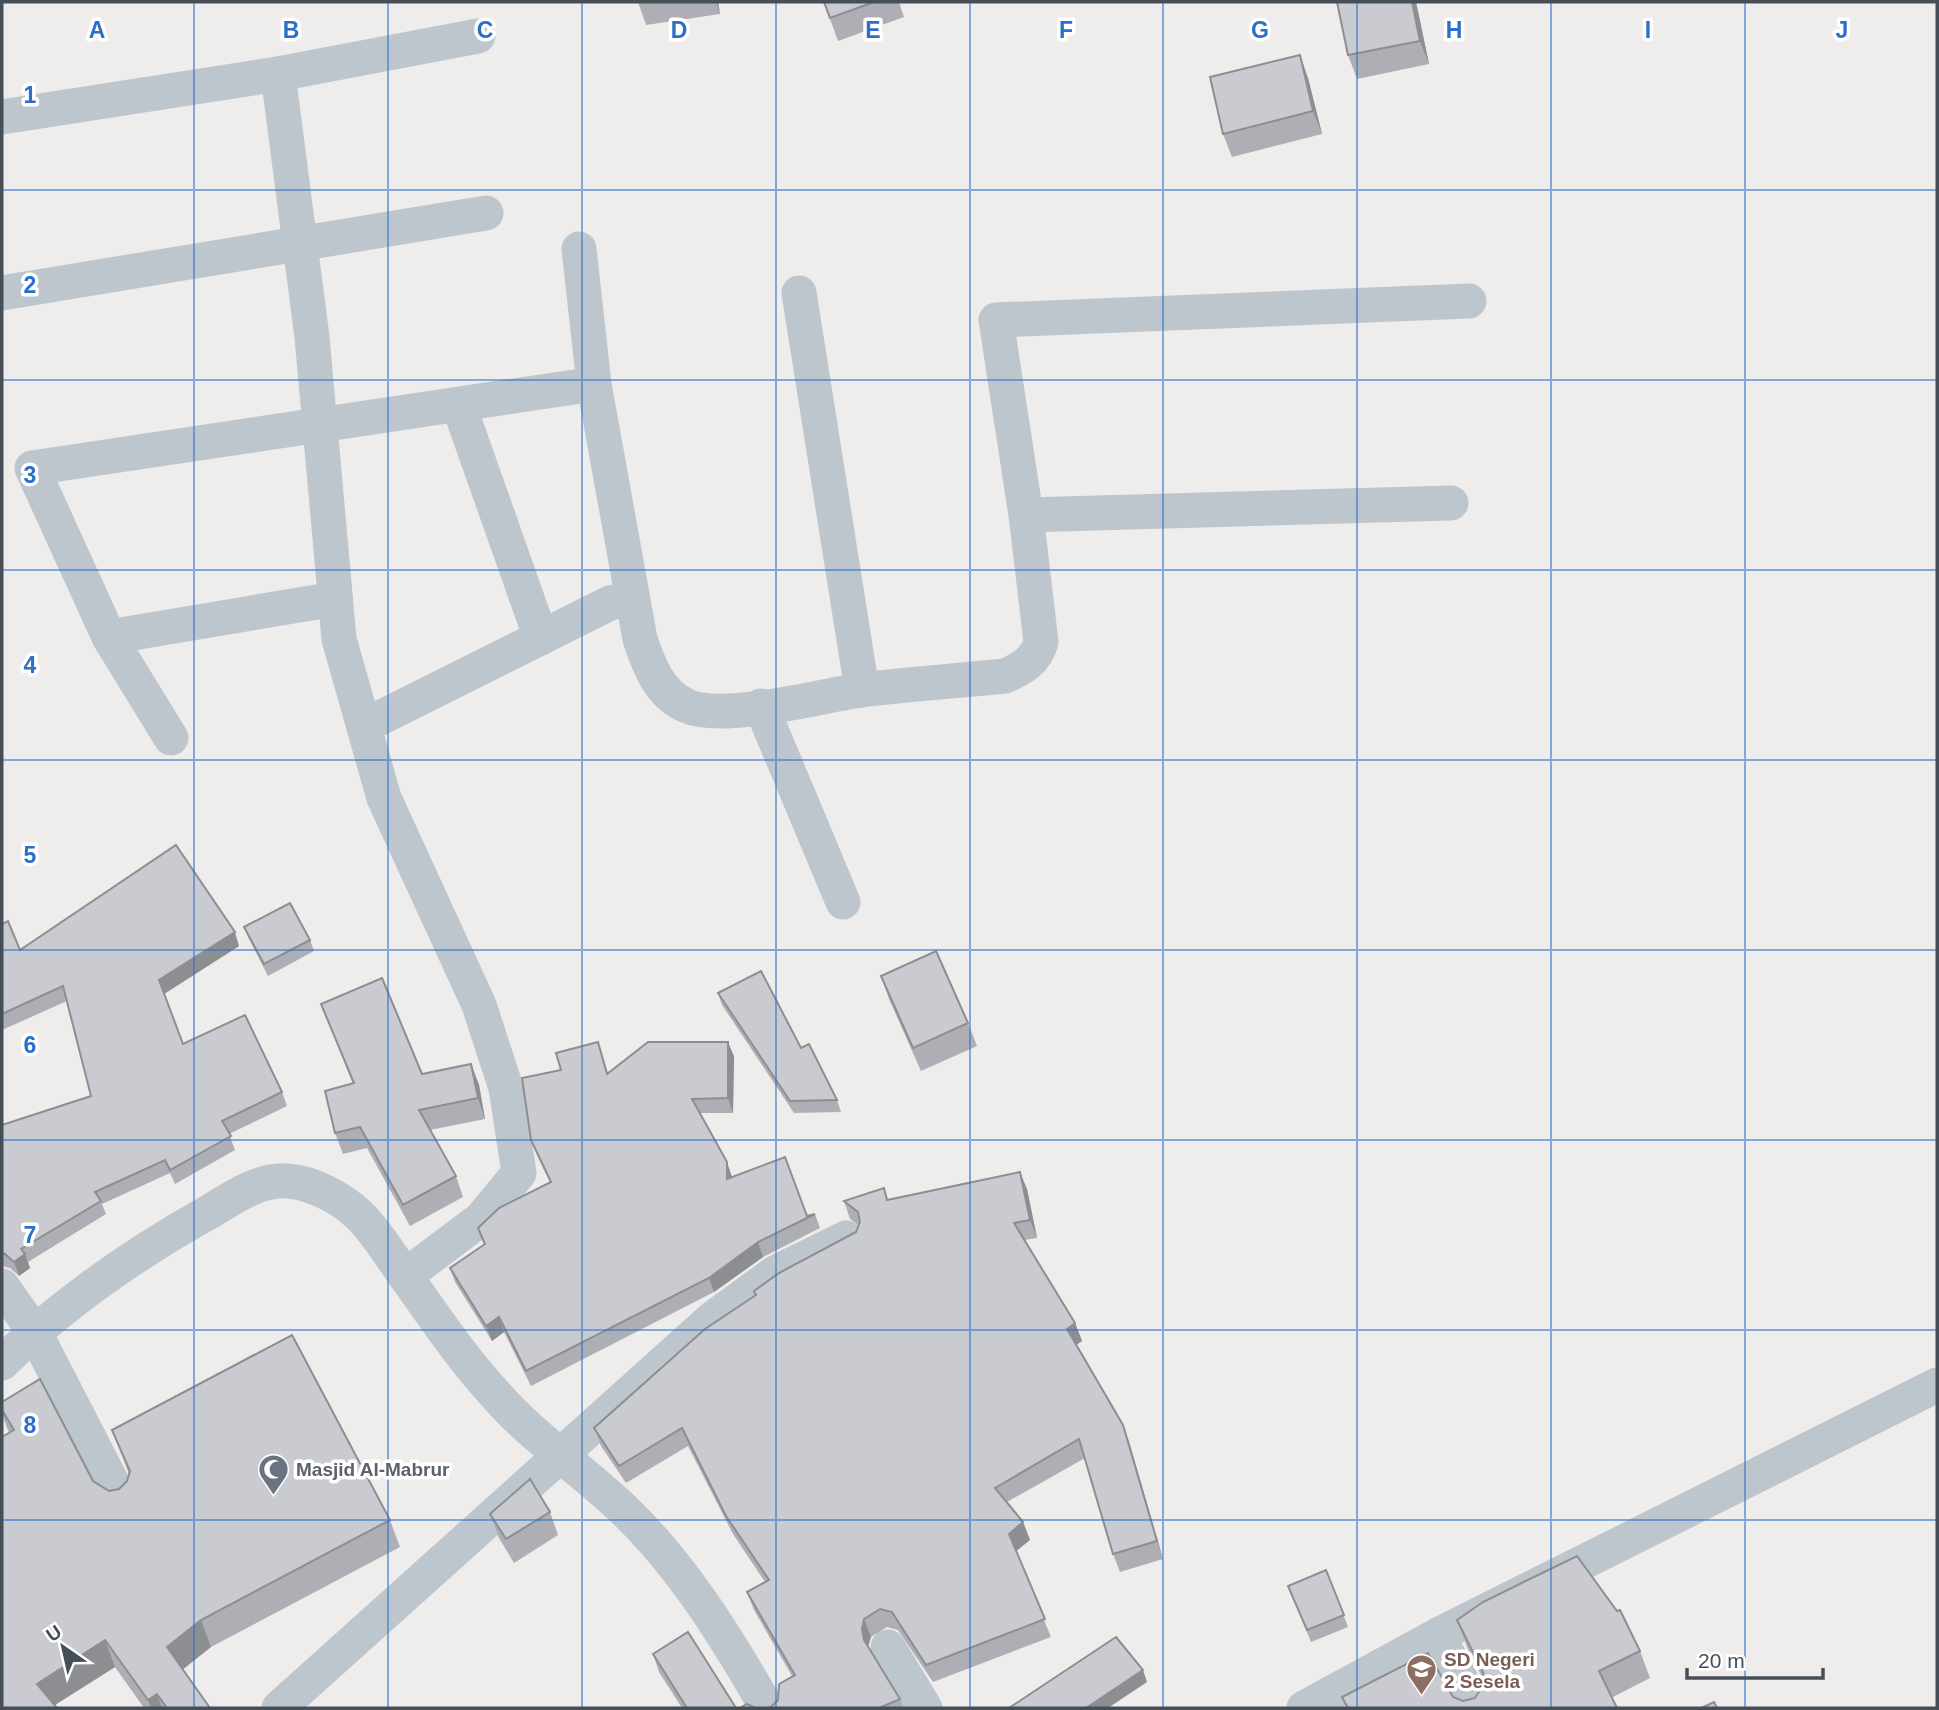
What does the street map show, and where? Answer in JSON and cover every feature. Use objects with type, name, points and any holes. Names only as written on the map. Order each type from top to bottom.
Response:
[{"type":"street","points":[[2,117],[278,74],[478,36]]},
{"type":"street","points":[[278,74],[320,425],[340,639],[384,798],[479,1005],[506,1087],[519,1173],[481,1219],[405,1276]]},
{"type":"street","points":[[2,293],[486,213]]},
{"type":"street","points":[[579,249],[594,384],[631,598],[647,662],[671,697],[690,707],[725,712],[862,690],[1005,676],[1032,660],[1041,642],[1027,515],[996,320],[1469,301]]},
{"type":"street","points":[[799,293],[862,690]]},
{"type":"street","points":[[171,738],[109,636],[32,468],[594,384]]},
{"type":"street","points":[[458,406],[541,638]]},
{"type":"street","points":[[1027,515],[1451,503]]},
{"type":"street","points":[[364,726],[610,604],[631,598]]},
{"type":"street","points":[[109,636],[335,599]]},
{"type":"street","points":[[761,706],[843,902]]},
{"type":"street","points":[[2,1363],[66,1307],[161,1239],[232,1198],[267,1183],[285,1181],[306,1184],[347,1205],[362,1217],[496,1396],[625,1511],[678,1572],[731,1648],[767,1708]]},
{"type":"street","points":[[279,1708],[712,1319],[775,1273],[846,1238]]},
{"type":"street","points":[[2,1286],[34,1334],[120,1497]]},
{"type":"street","points":[[1304,1708],[1438,1635],[1937,1385]]},
{"type":"street","points":[[1438,1635],[1475,1708]]},
{"type":"street","points":[[888,1647],[925,1708]]},
{"type":"building","points":[[824,2],[874,2],[830,18]]},
{"type":"building","points":[[1337,2],[1412,2],[1420,41],[1348,55]]},
{"type":"building","points":[[1300,55],[1313,111],[1223,134],[1210,77]]},
{"type":"building","points":[[176,845],[235,932],[159,980],[183,1044],[245,1015],[282,1092],[222,1121],[231,1136],[170,1170],[165,1160],[95,1192],[101,1201],[21,1249],[25,1254],[14,1262],[2,1253],[2,1125],[91,1096],[63,986],[2,1014],[2,924],[8,921],[20,950]]},
{"type":"building","points":[[290,903],[310,940],[264,964],[244,927]]},
{"type":"building","points":[[936,951],[968,1023],[913,1048],[881,976]]},
{"type":"building","points":[[761,971],[801,1048],[809,1044],[837,1100],[790,1101],[718,993]]},
{"type":"building","points":[[382,978],[422,1074],[471,1064],[478,1098],[419,1110],[456,1176],[403,1205],[360,1127],[335,1133],[325,1091],[354,1083],[321,1004]]},
{"type":"building","points":[[598,1042],[607,1074],[648,1042],[728,1042],[728,1098],[692,1099],[727,1162],[727,1179],[785,1157],[807,1216],[815,1214],[758,1242],[709,1278],[526,1371],[499,1317],[486,1326],[450,1268],[485,1244],[478,1228],[499,1208],[551,1182],[531,1140],[522,1078],[561,1070],[556,1053]]},
{"type":"building","points":[[1020,1172],[1030,1220],[1014,1223],[1075,1323],[1067,1329],[1123,1425],[1157,1541],[1113,1554],[1079,1439],[995,1488],[1023,1522],[1009,1534],[1045,1619],[926,1665],[892,1612],[880,1609],[864,1619],[864,1640],[900,1699],[879,1708],[768,1708],[778,1700],[779,1684],[795,1675],[747,1592],[769,1580],[726,1516],[682,1428],[619,1466],[594,1428],[705,1329],[756,1295],[754,1291],[779,1273],[856,1232],[860,1222],[858,1212],[844,1201],[884,1188],[887,1200]]},
{"type":"building","points":[[292,1335],[390,1520],[201,1620],[167,1647],[210,1708],[167,1708],[157,1694],[148,1700],[105,1640],[37,1684],[57,1708],[2,1708],[2,1437],[14,1430],[2,1410],[2,1402],[40,1379],[93,1481],[109,1491],[119,1489],[127,1481],[130,1471],[112,1430]]},
{"type":"building","points":[[530,1479],[550,1512],[506,1539],[490,1514]]},
{"type":"building","points":[[1577,1556],[1617,1611],[1620,1610],[1640,1651],[1599,1671],[1617,1708],[1348,1708],[1342,1697],[1428,1653],[1453,1697],[1463,1701],[1475,1698],[1485,1682],[1483,1672],[1457,1620],[1483,1602]]},
{"type":"building","points":[[1326,1570],[1344,1615],[1307,1630],[1288,1586]]},
{"type":"building","points":[[688,1632],[736,1708],[687,1708],[653,1654]]},
{"type":"building","points":[[1116,1637],[1143,1670],[1086,1708],[1009,1708]]},
{"type":"building","points":[[1714,1702],[1717,1708],[1701,1708]]},
{"type":"place","name":"Masjid Al-Mabrur","points":[[273,1496]]},
{"type":"place","name":"SD Negeri 2 Sesela","points":[[1421,1697]]}]
